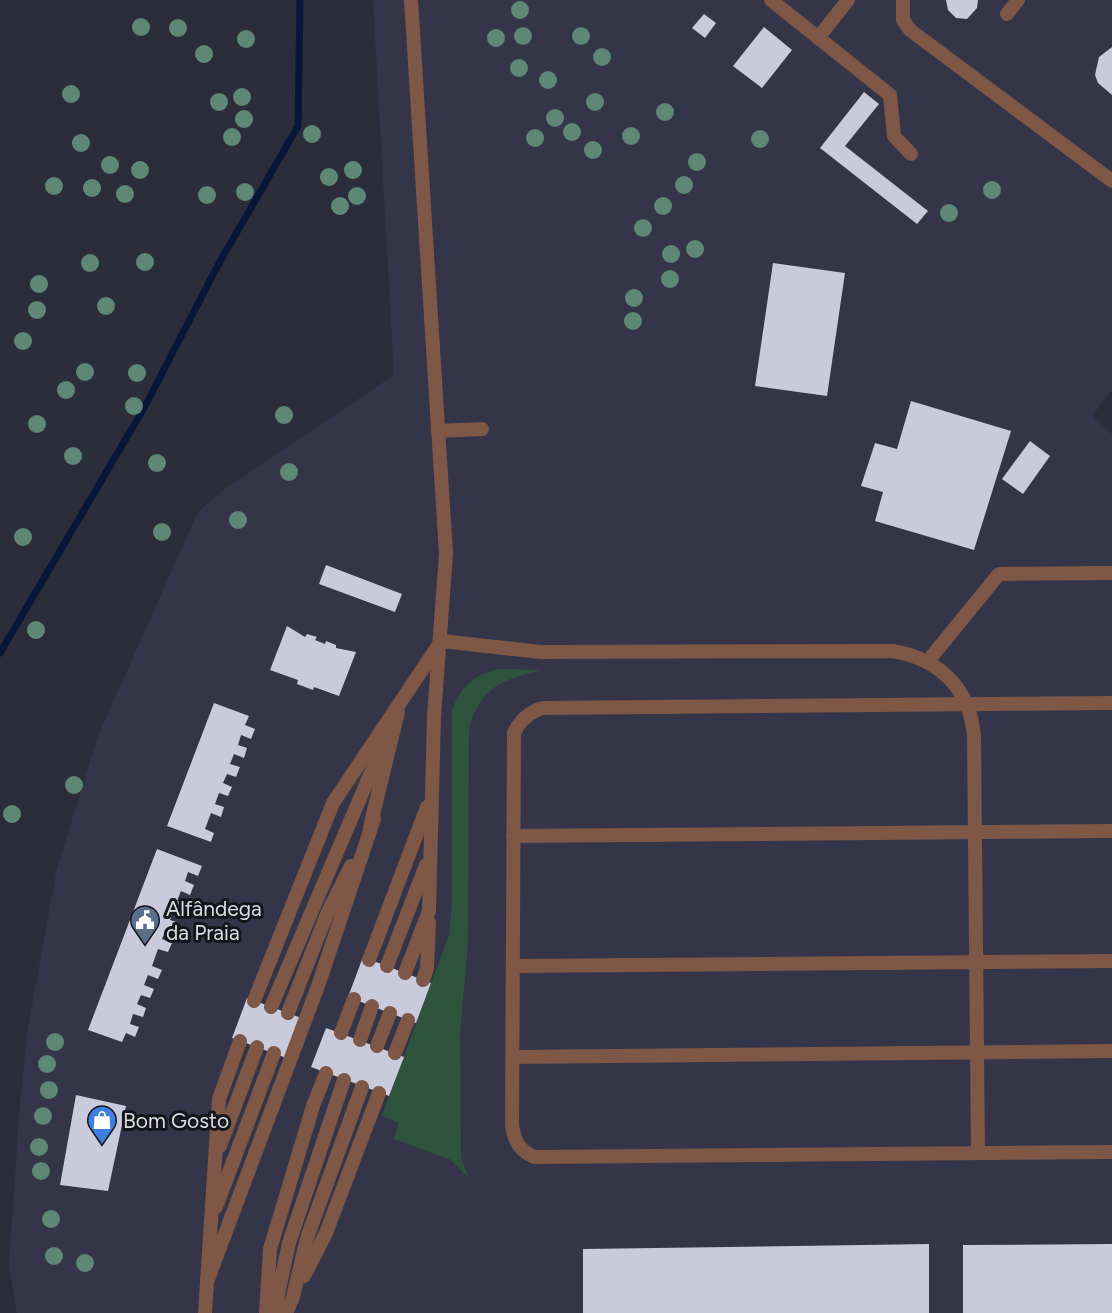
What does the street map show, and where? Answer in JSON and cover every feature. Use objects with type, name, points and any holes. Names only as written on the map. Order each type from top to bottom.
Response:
[{"type":"lane","points":[[411,0],[446,554],[434,716],[428,968],[423,980]]},
{"type":"lane","points":[[771,0],[890,95],[894,136],[911,154]]},
{"type":"lane","points":[[818,38],[848,0]]},
{"type":"lane","points":[[903,0],[903,20],[910,30],[1112,181]]},
{"type":"lane","points":[[1007,14],[1018,0]]},
{"type":"lane","points":[[438,431],[482,429]]},
{"type":"lane","points":[[928,661],[999,574],[1112,573]]},
{"type":"lane","points":[[441,641],[541,652],[893,651],[928,661],[945,673],[959,688],[968,704],[974,736],[978,1153]]},
{"type":"lane","points":[[271,1007],[400,705],[418,672],[441,641]]},
{"type":"lane","points":[[1112,703],[543,708],[524,718],[514,733],[513,836],[513,1126],[515,1141],[524,1152],[534,1157],[1112,1152]]},
{"type":"lane","points":[[207,1282],[318,986],[374,819],[400,705]]},
{"type":"lane","points":[[254,1000],[333,803],[400,705]]},
{"type":"lane","points":[[369,960],[431,796]]},
{"type":"lane","points":[[288,1013],[327,914],[374,819]]},
{"type":"lane","points":[[513,836],[1112,831]]},
{"type":"lane","points":[[387,966],[430,854]]},
{"type":"lane","points":[[405,973],[429,911]]},
{"type":"lane","points":[[513,966],[1112,961]]},
{"type":"lane","points":[[341,1033],[354,999]]},
{"type":"lane","points":[[360,1040],[372,1006]]},
{"type":"lane","points":[[377,1046],[390,1013]]},
{"type":"lane","points":[[395,1053],[408,1020]]},
{"type":"lane","points":[[205,1313],[219,1099],[240,1041]]},
{"type":"lane","points":[[215,1160],[257,1047]]},
{"type":"lane","points":[[513,1057],[1112,1051]]},
{"type":"lane","points":[[211,1221],[274,1053]]},
{"type":"lane","points":[[266,1313],[270,1249],[313,1106],[326,1073]]},
{"type":"lane","points":[[274,1313],[288,1244],[344,1080]]},
{"type":"lane","points":[[293,1297],[307,1238],[362,1086]]},
{"type":"lane","points":[[286,1313],[326,1233],[379,1093]]},
{"type":"shaded area","points":[[373,0],[1112,0],[1112,390],[1092,416],[1112,434],[1112,1313],[17,1313],[9,1265],[20,1102],[28,1028],[57,868],[98,736],[198,512],[219,493],[394,375]]},
{"type":"green space","points":[[499,669],[542,670],[515,677],[494,688],[479,705],[469,731],[468,943],[460,1034],[461,1157],[468,1177],[451,1160],[394,1139],[399,1123],[382,1116],[449,935],[452,902],[452,711],[459,695],[469,683],[483,674]]},
{"type":"building","points":[[946,0],[978,0],[977,8],[967,19],[956,18],[948,10]]},
{"type":"building","points":[[704,14],[716,23],[705,38],[692,28]]},
{"type":"building","points":[[764,27],[792,50],[762,88],[733,66]]},
{"type":"building","points":[[1112,47],[1112,95],[1098,83],[1095,75],[1099,57]]},
{"type":"building","points":[[864,92],[879,104],[845,146],[928,211],[917,224],[820,148]]},
{"type":"building","points":[[773,263],[845,273],[827,396],[755,386]]},
{"type":"building","points":[[911,401],[1011,431],[974,550],[875,521],[883,492],[861,486],[875,443],[897,449]]},
{"type":"building","points":[[1030,441],[1050,456],[1023,494],[1002,479]]},
{"type":"building","points":[[326,565],[402,594],[395,612],[319,584]]},
{"type":"building","points":[[287,626],[305,637],[307,634],[317,637],[315,640],[325,644],[326,641],[336,645],[336,648],[356,652],[339,696],[297,684],[298,680],[270,670]]},
{"type":"building","name":"Alfândega da Praia","points":[[214,703],[249,716],[245,725],[255,729],[251,739],[241,735],[238,745],[247,748],[244,758],[234,754],[230,764],[240,767],[236,777],[227,774],[223,783],[232,787],[228,796],[219,793],[215,804],[224,807],[221,817],[211,813],[205,829],[214,833],[211,842],[167,826]]},
{"type":"building","name":"Alfândega da Praia","points":[[157,849],[202,866],[198,876],[188,872],[185,881],[194,885],[190,895],[181,891],[177,901],[186,904],[183,914],[173,910],[170,920],[179,923],[175,933],[166,930],[162,939],[172,943],[168,952],[158,949],[152,966],[162,970],[158,979],[148,975],[144,985],[154,989],[150,998],[141,995],[137,1004],[146,1008],[143,1017],[133,1014],[130,1024],[139,1027],[135,1037],[126,1033],[122,1042],[88,1030]]},
{"type":"building","points":[[363,957],[431,983],[416,1023],[348,997]]},
{"type":"building","points":[[247,998],[304,1019],[289,1059],[232,1038]]},
{"type":"building","points":[[326,1028],[404,1057],[389,1096],[311,1067]]},
{"type":"building","points":[[76,1095],[126,1106],[108,1191],[60,1185]]},
{"type":"building","points":[[929,1244],[929,1313],[583,1313],[583,1249]]},
{"type":"building","points":[[1112,1244],[1112,1313],[963,1313],[963,1245]]},
{"type":"waterway","points":[[0,653],[144,408],[218,265],[298,126],[300,0]]},
{"type":"place","name":"Alfândega da Praia","points":[[145,946]]},
{"type":"place","name":"Bom Gosto","points":[[102,1146]]}]
